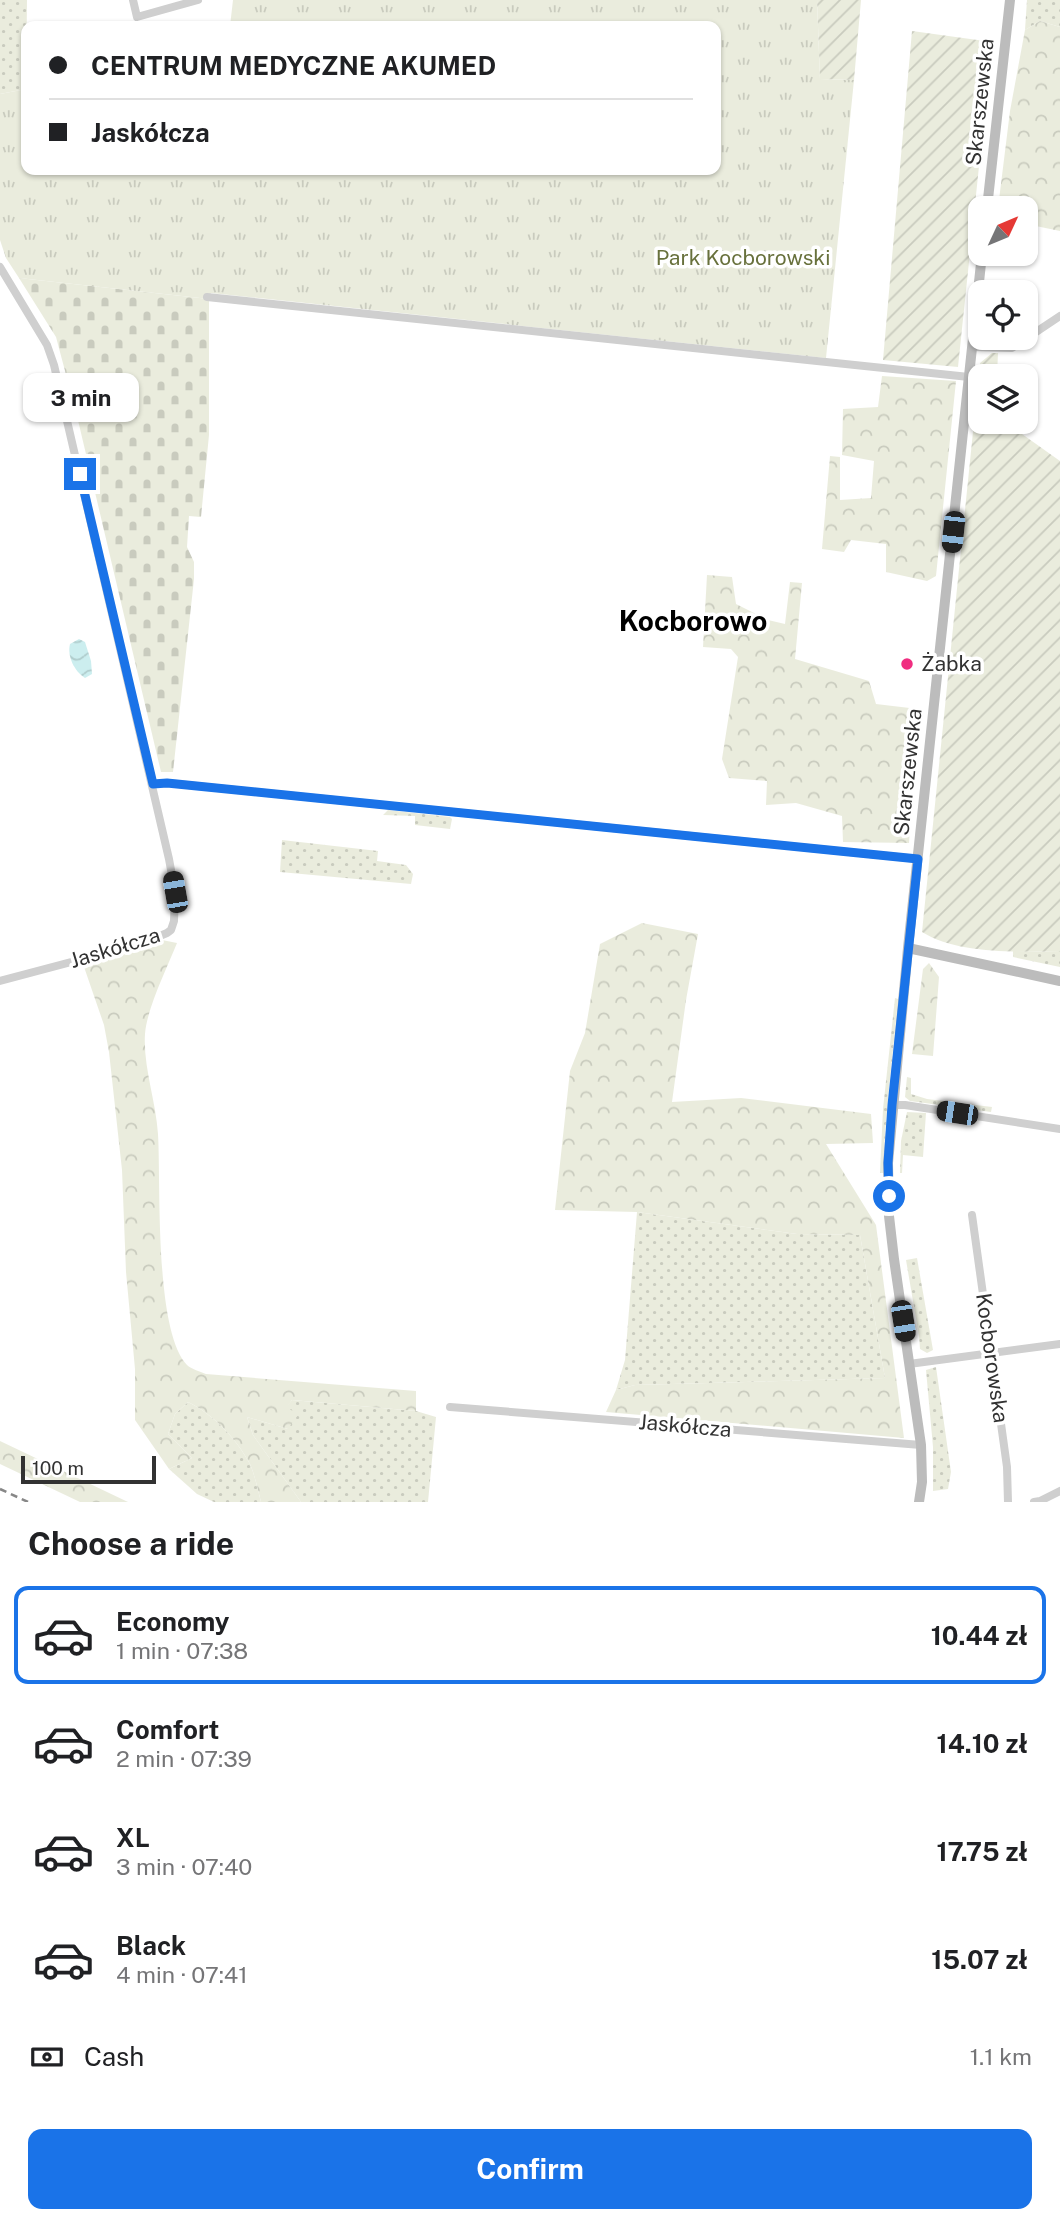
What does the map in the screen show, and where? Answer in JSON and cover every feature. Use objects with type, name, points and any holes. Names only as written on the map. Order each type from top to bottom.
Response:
[{"type":"main road","name":"Skarszewska","points":[[988,196],[1010,0]]},
{"type":"main road","name":"Skarszewska","points":[[919,1502],[922,1482],[921,1445],[889,1216],[888,1163],[908,948],[968,386]]},
{"type":"main road","points":[[908,948],[1060,981]]},
{"type":"street","points":[[133,0],[137,17],[198,0]]},
{"type":"street","name":"Jaskółcza","points":[[0,267],[47,345],[54,365],[153,784],[175,892],[171,930],[143,943],[0,981]]},
{"type":"street","points":[[207,297],[968,377]]},
{"type":"street","points":[[1038,331],[1060,316]]},
{"type":"street","points":[[153,784],[167,783],[918,859]]},
{"type":"street","points":[[892,1105],[1060,1129]]},
{"type":"street","name":"Kocborowska","points":[[972,1215],[1007,1467],[1008,1502]]},
{"type":"street","points":[[909,1364],[1060,1344]]},
{"type":"street","name":"Jaskółcza","points":[[450,1407],[921,1445]]},
{"type":"street","points":[[1034,1502],[1060,1491]]},
{"type":"green space","points":[[0,0],[27,0],[27,21],[21,21],[21,90],[0,94]]},
{"type":"green space","name":"Park Kocborowski","points":[[233,0],[817,0],[820,79],[854,80],[826,358],[211,293],[209,299],[19,278],[6,258],[0,240],[0,94],[21,90],[21,175],[721,175],[721,21],[231,21]]},
{"type":"green space","points":[[817,0],[861,0],[854,80],[820,79]]},
{"type":"green space","points":[[1027,0],[1060,0],[1060,27],[1040,21],[1025,30]]},
{"type":"green space","points":[[1040,21],[1060,27],[1060,231],[1038,226],[1038,196],[999,196],[1010,111],[1025,30]]},
{"type":"green space","points":[[912,31],[992,42],[976,196],[968,196],[969,266],[958,367],[883,360]]},
{"type":"green space","points":[[19,278],[209,299],[209,435],[201,517],[189,516],[187,547],[194,562],[194,579],[173,772],[161,772],[56,337]]},
{"type":"green space","points":[[992,353],[998,353],[998,364],[980,363]]},
{"type":"green space","points":[[882,376],[956,381],[936,576],[927,581],[886,572],[886,544],[851,540],[844,552],[822,549],[830,456],[840,457],[840,500],[871,498],[874,461],[842,455],[843,409],[878,407]]},
{"type":"green space","points":[[973,434],[1022,434],[1060,461],[1060,952],[971,948],[953,945],[922,932]]},
{"type":"green space","points":[[707,575],[732,577],[736,604],[768,620],[785,624],[790,582],[802,583],[795,659],[869,681],[876,704],[918,709],[909,843],[843,842],[842,816],[796,803],[766,805],[767,781],[729,778],[722,759],[738,657],[731,649],[703,647]]},
{"type":"green space","points":[[388,810],[450,817],[450,829],[415,825],[415,816],[383,815]]},
{"type":"green space","points":[[282,840],[378,851],[377,861],[406,865],[413,874],[411,884],[280,872]]},
{"type":"green space","points":[[642,923],[698,934],[672,1102],[741,1098],[871,1114],[873,1143],[826,1144],[876,1225],[904,1438],[606,1412],[616,1390],[635,1385],[885,1378],[860,1235],[797,1234],[637,1212],[555,1210],[570,1071],[585,1033],[600,944]]},
{"type":"green space","points":[[162,940],[177,943],[149,1012],[145,1046],[158,1134],[164,1290],[176,1347],[187,1365],[206,1374],[416,1391],[416,1411],[292,1400],[287,1407],[298,1415],[288,1429],[247,1417],[253,1435],[301,1502],[261,1502],[250,1464],[238,1445],[215,1420],[188,1402],[175,1414],[168,1434],[192,1458],[169,1469],[135,1420],[135,1369],[126,1272],[122,1170],[109,1052],[104,1025],[83,964]]},
{"type":"green space","points":[[1013,951],[1060,952],[1060,967],[1013,957]]},
{"type":"green space","points":[[929,963],[939,977],[933,1056],[912,1054],[923,969]]},
{"type":"green space","points":[[895,998],[898,999],[883,1173],[880,1173],[883,1109]]},
{"type":"green space","points":[[907,1077],[911,1078],[911,1094],[927,1099],[992,1107],[991,1112],[910,1101],[905,1097]]},
{"type":"green space","points":[[907,1112],[926,1113],[923,1157],[903,1155],[900,1173],[901,1141]]},
{"type":"green space","points":[[637,1212],[797,1234],[860,1235],[885,1378],[635,1385],[616,1390],[625,1360]]},
{"type":"green space","points":[[917,1258],[933,1350],[927,1353],[920,1349],[906,1260]]},
{"type":"green space","points":[[936,1367],[951,1472],[948,1489],[933,1491],[933,1447],[926,1370]]},
{"type":"green space","points":[[292,1400],[416,1411],[436,1417],[428,1502],[301,1502],[253,1435],[247,1417],[288,1429],[286,1407]]},
{"type":"green space","points":[[188,1402],[215,1420],[238,1445],[250,1464],[261,1502],[214,1502],[197,1494],[169,1469],[192,1458],[168,1434],[175,1414]]},
{"type":"green space","points":[[0,1441],[128,1502],[80,1502],[0,1464]]},
{"type":"water","points":[[79,639],[85,642],[91,661],[92,674],[85,678],[75,667],[70,653],[70,644]]},
{"type":"railway","points":[[0,1489],[28,1502]]},
{"type":"place","name":"Żabka","points":[[907,664]]},
{"type":"district","name":"Kocborowo","points":[[693,621]]},
{"type":"route","points":[[80,474],[153,784],[167,783],[918,859],[892,1105],[889,1196]]}]
